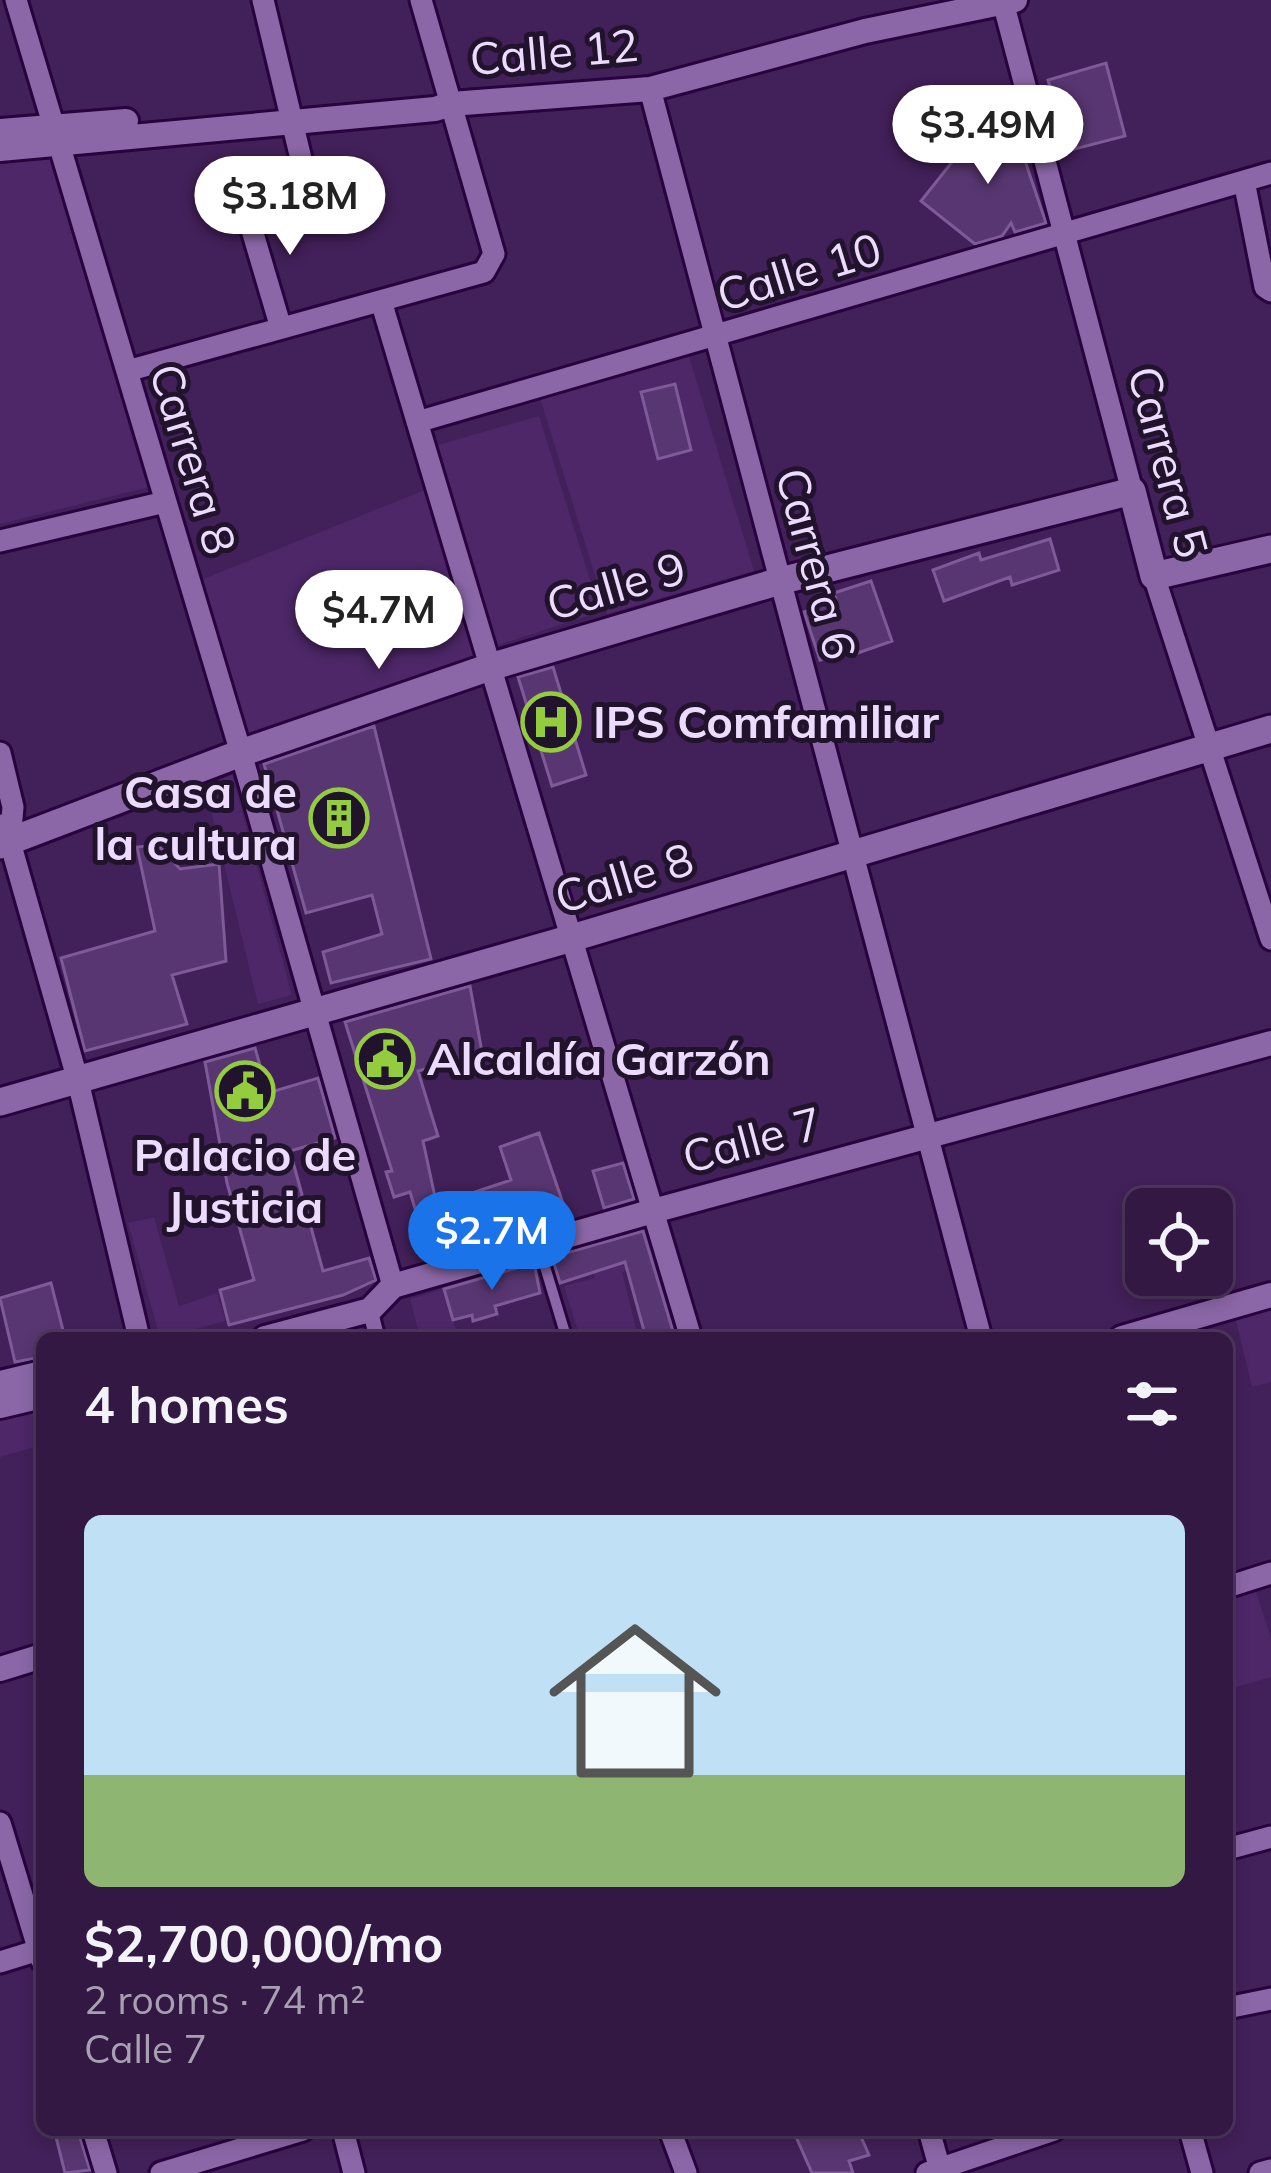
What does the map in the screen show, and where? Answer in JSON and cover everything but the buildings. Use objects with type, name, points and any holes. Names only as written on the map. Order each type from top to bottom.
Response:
[{"type":"main road","name":"Carrera 5","points":[[1132,491],[1154,576]]},
{"type":"main road","name":"Calle 9","points":[[3,838],[490,667],[781,581],[1132,491]]},
{"type":"main road","points":[[1154,576],[1271,549]]},
{"type":"main road","name":"Calle 8","points":[[0,1102],[572,938],[1271,728]]},
{"type":"street","name":"Carrera 8","points":[[16,0],[241,753],[393,1286]]},
{"type":"street","points":[[263,0],[307,184],[244,203],[281,328]]},
{"type":"street","points":[[127,371],[484,272],[494,254],[421,0]]},
{"type":"street","name":"Calle 12","points":[[0,131],[54,135],[434,97],[451,104],[650,89],[866,32],[1009,1]]},
{"type":"street","name":"Carrera 5","points":[[1009,1],[1132,491]]},
{"type":"street","name":"Carrera 6","points":[[650,89],[979,1332]]},
{"type":"street","name":"Calle 12","points":[[0,149],[54,135]]},
{"type":"street","name":"Calle 10","points":[[417,422],[1271,173]]},
{"type":"street","points":[[1244,181],[1270,290]]},
{"type":"street","points":[[380,301],[689,1332]]},
{"type":"street","points":[[0,542],[165,502]]},
{"type":"street","name":"Carrera 5","points":[[1154,576],[1271,939]]},
{"type":"street","points":[[0,753],[13,807],[3,838],[78,1081],[138,1332]]},
{"type":"street","name":"Calle 7","points":[[393,1286],[1271,1043]]},
{"type":"street","points":[[288,1332],[370,1310],[393,1286]]},
{"type":"street","points":[[1142,1332],[1271,1294]]},
{"type":"street","points":[[370,1310],[376,1332]]},
{"type":"street","points":[[0,1383],[36,1374]]},
{"type":"street","points":[[0,1406],[36,1397]]},
{"type":"street","points":[[1233,1585],[1271,1573]]},
{"type":"street","points":[[0,1669],[36,1658]]},
{"type":"street","points":[[0,1822],[36,1937]]},
{"type":"street","points":[[1233,1847],[1271,1837]]},
{"type":"street","points":[[0,1962],[36,1954]]},
{"type":"street","points":[[1233,2007],[1271,1999]]},
{"type":"street","points":[[95,2136],[106,2173]]},
{"type":"street","points":[[161,2173],[283,2136]]},
{"type":"street","points":[[345,2136],[354,2173]]},
{"type":"street","points":[[672,2136],[686,2173]]},
{"type":"street","points":[[929,2136],[936,2171],[1037,2136]]},
{"type":"street","points":[[1192,2136],[1202,2173]]},
{"type":"street","points":[[1260,2173],[1271,2170]]},
{"type":"lane","points":[[538,1244],[565,1332]]},
{"type":"shaded area","points":[[52,156],[149,487],[0,524],[0,161]]},
{"type":"shaded area","points":[[688,353],[754,571],[607,614],[540,398]]},
{"type":"shaded area","points":[[539,416],[600,612],[495,646],[438,445]]},
{"type":"shaded area","points":[[430,488],[484,657],[245,740],[198,581]]},
{"type":"shaded area","points":[[232,775],[292,995],[258,1004],[205,786]]},
{"type":"shaded area","points":[[154,1217],[179,1306],[217,1293],[226,1321],[183,1332],[158,1332],[128,1223]]},
{"type":"shaded area","points":[[642,1220],[655,1261],[622,1272],[637,1332],[578,1332],[564,1286],[595,1278],[583,1238]]},
{"type":"shaded area","points":[[444,1289],[456,1332],[418,1332],[410,1299]]},
{"type":"shaded area","points":[[1271,1298],[1271,1382],[1252,1387],[1233,1309]]},
{"type":"shaded area","points":[[36,1409],[36,1447],[0,1457],[0,1418]]},
{"type":"shaded area","points":[[1254,1586],[1271,1638],[1271,1677],[1233,1688],[1233,1594]]},
{"type":"place","name":"IPS Comfamiliar","points":[[551,722]]},
{"type":"place","name":"Casa de la cultura","points":[[339,818]]},
{"type":"place","name":"Alcaldía Garzón","points":[[385,1059]]},
{"type":"place","name":"Palacio de Justicia","points":[[245,1091]]}]
